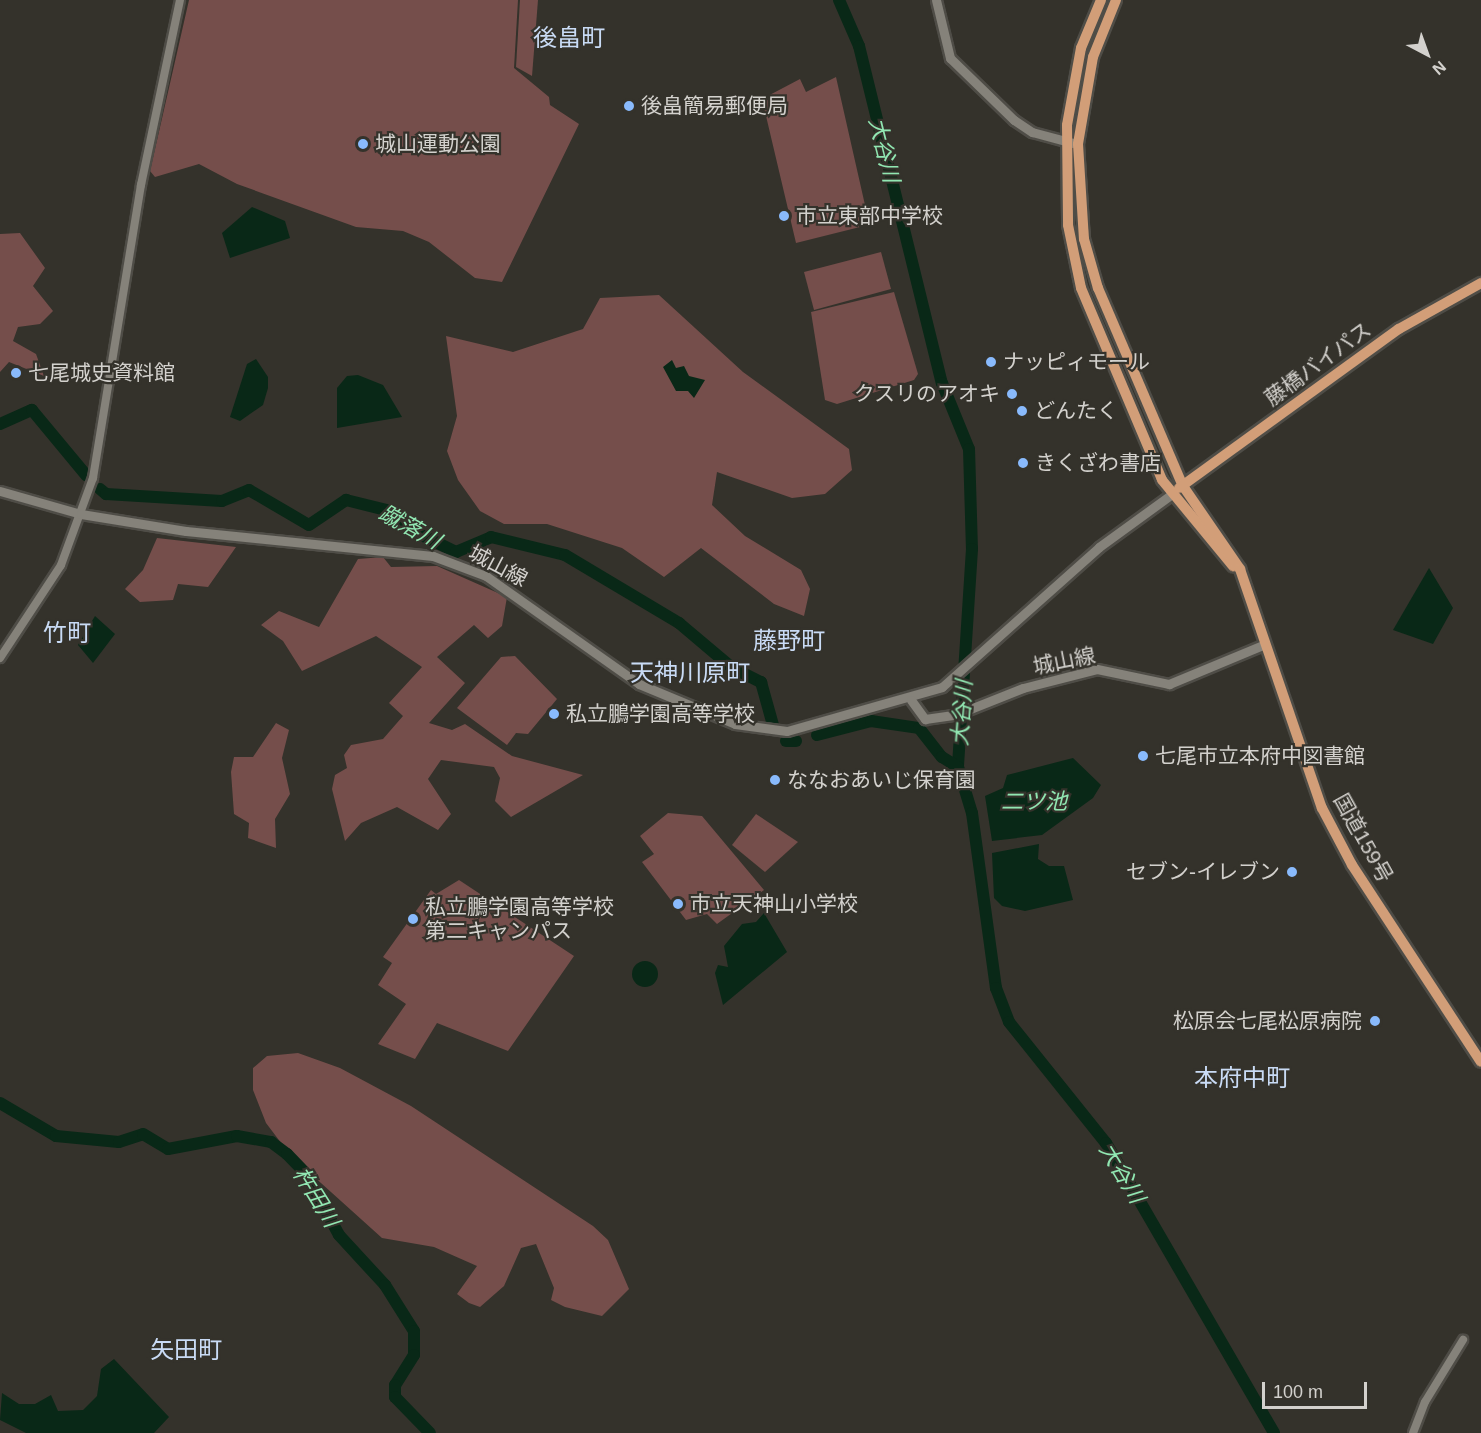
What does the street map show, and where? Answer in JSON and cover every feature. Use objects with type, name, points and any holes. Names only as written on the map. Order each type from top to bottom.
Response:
[{"type":"highway","points":[[1072,143],[1081,48],[1101,0]]},
{"type":"highway","points":[[1072,143],[1093,57],[1116,0]]},
{"type":"highway","name":"国道159号","points":[[1072,143],[1089,263],[1183,486],[1230,549],[1322,808],[1352,866],[1481,1062]]},
{"type":"highway","name":"国道159号","points":[[1072,143],[1068,225],[1081,288],[1123,395],[1172,494],[1242,578]]},
{"type":"highway","name":"藤橋バイパス","points":[[1172,494],[1399,329],[1481,283]]},
{"type":"main road","points":[[936,0],[950,58],[1014,120],[1072,143]]},
{"type":"main road","name":"城山線","points":[[0,490],[81,514],[186,531],[374,548],[458,564],[527,602],[639,684],[684,706],[757,729],[792,730],[911,700],[960,675],[1099,547],[1172,494]]},
{"type":"main road","name":"城山線","points":[[911,700],[925,719],[955,715],[1023,688],[1097,669],[1169,684],[1265,644]]},
{"type":"street","points":[[0,658],[61,566],[81,514],[101,446],[141,184],[180,0]]},
{"type":"street","points":[[1413,1433],[1425,1402],[1463,1340]]},
{"type":"shaded area","name":"城山運動公園","points":[[189,0],[518,0],[514,68],[549,97],[550,105],[579,124],[502,282],[475,278],[429,242],[403,231],[356,227],[237,184],[199,164],[155,177],[150,171]]},
{"type":"shaded area","points":[[520,0],[538,0],[532,76],[516,67]]},
{"type":"shaded area","points":[[836,77],[865,205],[860,227],[796,243],[762,99],[800,79],[806,92]]},
{"type":"shaded area","points":[[20,233],[45,268],[33,286],[53,311],[40,324],[18,327],[13,341],[36,354],[44,376],[9,362],[0,372],[0,234]]},
{"type":"shaded area","points":[[881,252],[891,289],[814,310],[804,272]]},
{"type":"shaded area","points":[[894,292],[918,374],[914,380],[837,404],[825,400],[811,312]]},
{"type":"shaded area","points":[[659,295],[743,372],[849,449],[852,470],[825,494],[792,498],[717,472],[712,505],[745,536],[801,570],[810,589],[804,616],[774,604],[701,548],[664,577],[622,548],[547,524],[504,524],[480,511],[458,480],[447,451],[457,416],[446,336],[513,352],[583,329],[600,298]]},
{"type":"shaded area","points":[[157,538],[236,547],[208,587],[178,584],[173,600],[140,602],[125,589],[143,570]]},
{"type":"shaded area","points":[[383,557],[391,567],[437,566],[507,597],[502,626],[488,638],[474,625],[437,657],[465,683],[429,723],[452,730],[465,724],[512,756],[583,775],[511,817],[495,801],[500,778],[494,767],[441,760],[428,779],[451,814],[438,830],[397,807],[361,823],[345,841],[332,789],[335,775],[347,768],[344,755],[351,745],[383,739],[403,716],[389,703],[422,667],[376,636],[302,671],[283,641],[261,625],[279,611],[319,627],[358,559]]},
{"type":"shaded area","points":[[515,656],[557,699],[528,734],[516,733],[507,745],[457,708],[501,657]]},
{"type":"shaded area","points":[[276,723],[289,730],[282,758],[290,794],[275,819],[276,848],[248,838],[249,823],[234,814],[231,772],[234,757],[253,757]]},
{"type":"shaded area","points":[[668,813],[702,816],[764,890],[717,924],[707,914],[686,920],[642,862],[654,854],[640,836]]},
{"type":"shaded area","points":[[756,814],[798,842],[765,872],[732,845]]},
{"type":"shaded area","points":[[459,880],[574,956],[508,1051],[437,1023],[415,1059],[378,1044],[406,1004],[378,985],[392,963],[383,957],[431,890],[436,894]]},
{"type":"shaded area","points":[[298,1053],[340,1068],[411,1106],[593,1226],[608,1240],[629,1289],[602,1316],[565,1307],[551,1300],[554,1288],[536,1244],[521,1248],[504,1286],[480,1307],[469,1303],[457,1294],[477,1266],[434,1247],[382,1238],[291,1156],[266,1123],[253,1090],[253,1068],[267,1056]]},
{"type":"water","points":[[252,207],[285,221],[290,238],[230,258],[222,233]]},
{"type":"water","points":[[256,359],[268,377],[268,388],[263,405],[240,421],[230,417],[247,364]]},
{"type":"water","points":[[672,360],[676,368],[684,366],[689,376],[705,380],[694,398],[688,391],[676,391],[663,367]]},
{"type":"water","points":[[358,375],[383,385],[402,417],[337,428],[337,388],[347,376]]},
{"type":"water","points":[[1429,568],[1453,608],[1433,644],[1393,630]]},
{"type":"water","points":[[95,616],[115,634],[93,663],[78,645]]},
{"type":"water","name":"二ツ池","points":[[1073,758],[1101,785],[1093,798],[1042,835],[992,841],[985,796],[1003,788],[1007,775]]},
{"type":"water","name":"二ツ池","points":[[1039,844],[1038,859],[1049,866],[1064,866],[1073,900],[1025,911],[1002,906],[994,898],[992,853]]},
{"type":"water","points":[[764,913],[787,952],[723,1005],[715,973],[718,965],[728,967],[724,946],[742,924],[756,922]]},
{"type":"water","points":[[645,961],[654,965],[658,974],[654,983],[645,987],[636,983],[632,974],[636,965]]},
{"type":"water","points":[[114,1359],[169,1417],[154,1433],[26,1433],[0,1420],[2,1393],[19,1404],[35,1404],[51,1395],[58,1411],[83,1410],[97,1396],[101,1369]]},
{"type":"waterway","name":"大谷川","points":[[839,0],[859,46],[942,383],[969,449],[972,549],[958,767],[972,813],[996,988],[1009,1022],[1106,1143],[1274,1433]]},
{"type":"waterway","name":"蹴落川","points":[[0,424],[32,410],[86,475]]},
{"type":"waterway","name":"蹴落川","points":[[100,489],[106,494],[222,501],[249,490],[309,525],[346,500],[386,510],[397,523],[456,552],[491,537],[565,555],[679,623],[731,667],[761,682],[773,725]]},
{"type":"waterway","name":"蹴落川","points":[[817,735],[871,721],[919,728],[942,757],[958,767]]},
{"type":"waterway","name":"蹴落川","points":[[786,741],[796,741]]},
{"type":"waterway","name":"杵田川","points":[[0,1103],[56,1136],[119,1142],[143,1134],[168,1149],[237,1136],[271,1142],[287,1154],[306,1174],[339,1235],[385,1285],[414,1331],[414,1355],[395,1385],[395,1397],[430,1433]]},
{"type":"place","name":"後畠簡易郵便局","points":[[629,106]]},
{"type":"place","name":"城山運動公園","points":[[363,144]]},
{"type":"place","name":"市立東部中学校","points":[[784,216]]},
{"type":"place","name":"ナッピィモール","points":[[991,362]]},
{"type":"place","name":"七尾城史資料館","points":[[16,373]]},
{"type":"place","name":"クスリのアオキ","points":[[1012,394]]},
{"type":"place","name":"どんたく","points":[[1022,411]]},
{"type":"place","name":"きくざわ書店","points":[[1023,463]]},
{"type":"place","name":"私立鵬学園高等学校","points":[[554,714]]},
{"type":"place","name":"七尾市立本府中図書館","points":[[1143,756]]},
{"type":"place","name":"ななおあいじ保育園","points":[[775,780]]},
{"type":"place","name":"セブン-イレブン","points":[[1292,872]]},
{"type":"place","name":"市立天神山小学校","points":[[678,904]]},
{"type":"place","name":"私立鵬学園高等学校 第二キャンパス","points":[[413,919]]},
{"type":"place","name":"松原会七尾松原病院","points":[[1375,1021]]},
{"type":"district","name":"後畠町","points":[[569,38]]},
{"type":"district","name":"竹町","points":[[67,633]]},
{"type":"district","name":"藤野町","points":[[789,641]]},
{"type":"district","name":"天神川原町","points":[[690,673]]},
{"type":"district","name":"本府中町","points":[[1242,1078]]},
{"type":"district","name":"矢田町","points":[[186,1350]]}]
